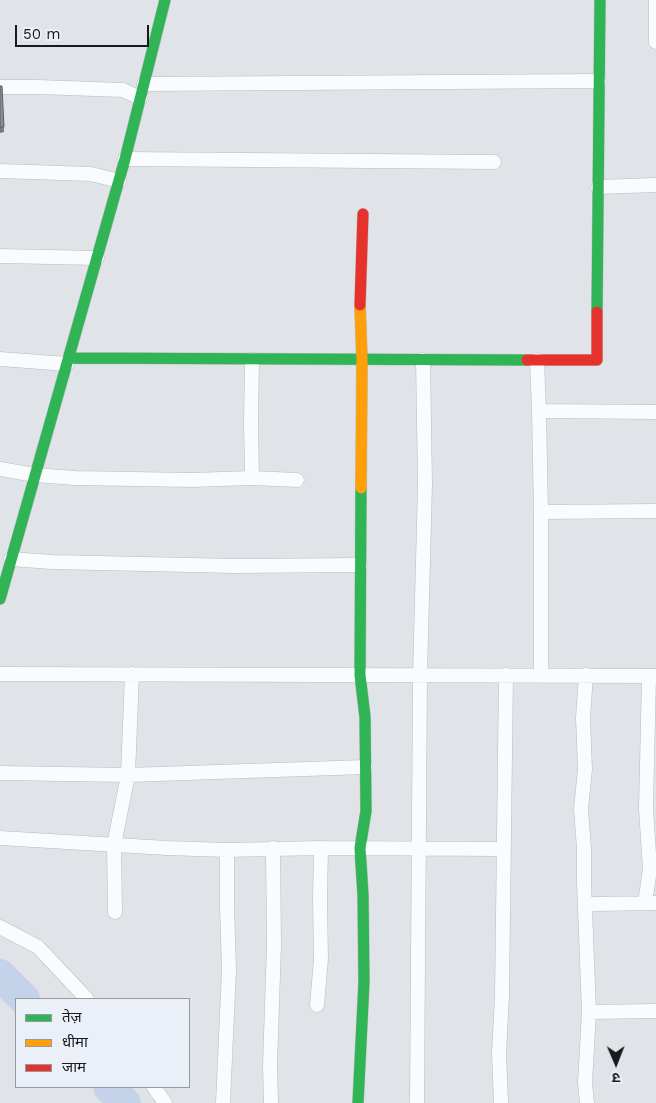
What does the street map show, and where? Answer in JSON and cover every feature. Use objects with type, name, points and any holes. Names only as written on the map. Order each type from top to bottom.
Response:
[{"type":"street","points":[[0,599],[125,159],[165,0]]},
{"type":"street","points":[[0,359],[68,361],[596,360],[600,0]]},
{"type":"street","points":[[656,0],[656,42]]},
{"type":"street","points":[[144,84],[599,81]]},
{"type":"street","points":[[0,87],[123,90],[140,98]]},
{"type":"street","points":[[125,159],[494,162]]},
{"type":"street","points":[[0,171],[91,174],[118,181]]},
{"type":"street","points":[[598,187],[656,185]]},
{"type":"street","points":[[358,1103],[364,982],[363,895],[360,848],[366,811],[365,717],[360,675],[362,360],[360,300],[363,214]]},
{"type":"street","points":[[0,256],[97,258]]},
{"type":"street","points":[[252,360],[252,478]]},
{"type":"street","points":[[417,1103],[420,675],[426,484],[423,360]]},
{"type":"street","points":[[537,360],[540,411],[541,675]]},
{"type":"street","points":[[540,411],[656,412]]},
{"type":"street","points":[[0,469],[35,475],[75,478],[192,480],[252,478],[297,480]]},
{"type":"street","points":[[541,512],[656,511]]},
{"type":"street","points":[[11,559],[52,562],[227,566],[360,566]]},
{"type":"street","points":[[0,674],[653,676],[646,809],[650,903],[594,904],[586,906]]},
{"type":"street","points":[[115,912],[114,845],[128,776],[132,674]]},
{"type":"street","points":[[500,1103],[499,1054],[502,995],[506,675]]},
{"type":"street","points":[[586,675],[583,718],[585,769],[581,809],[589,1012],[585,1083],[587,1103]]},
{"type":"street","points":[[0,773],[128,776],[365,767]]},
{"type":"street","points":[[0,838],[227,850],[273,848],[504,849]]},
{"type":"street","points":[[272,1103],[270,1065],[274,945],[273,848]]},
{"type":"street","points":[[317,1005],[321,959],[321,848]]},
{"type":"street","points":[[223,1103],[229,970],[227,850]]},
{"type":"street","points":[[0,927],[38,947],[86,998]]},
{"type":"street","points":[[589,1012],[656,1011]]},
{"type":"street","points":[[155,1088],[165,1103]]},
{"type":"building","points":[[0,86],[2,86],[4,127],[0,127]]},
{"type":"waterway","points":[[0,975],[23,998]]},
{"type":"waterway","points":[[110,1088],[125,1103]]},
{"type":"traffic: fast","points":[[0,599],[125,159],[165,0]]},
{"type":"traffic: fast","points":[[597,312],[600,0]]},
{"type":"traffic: fast","points":[[69,358],[527,360]]},
{"type":"traffic: fast","points":[[358,1103],[364,982],[363,895],[360,848],[366,811],[365,717],[360,675],[361,488]]},
{"type":"traffic: slow","points":[[360,305],[362,360],[361,488]]},
{"type":"traffic: jam","points":[[360,305],[363,214]]},
{"type":"traffic: jam","points":[[527,360],[597,360],[597,312]]}]
